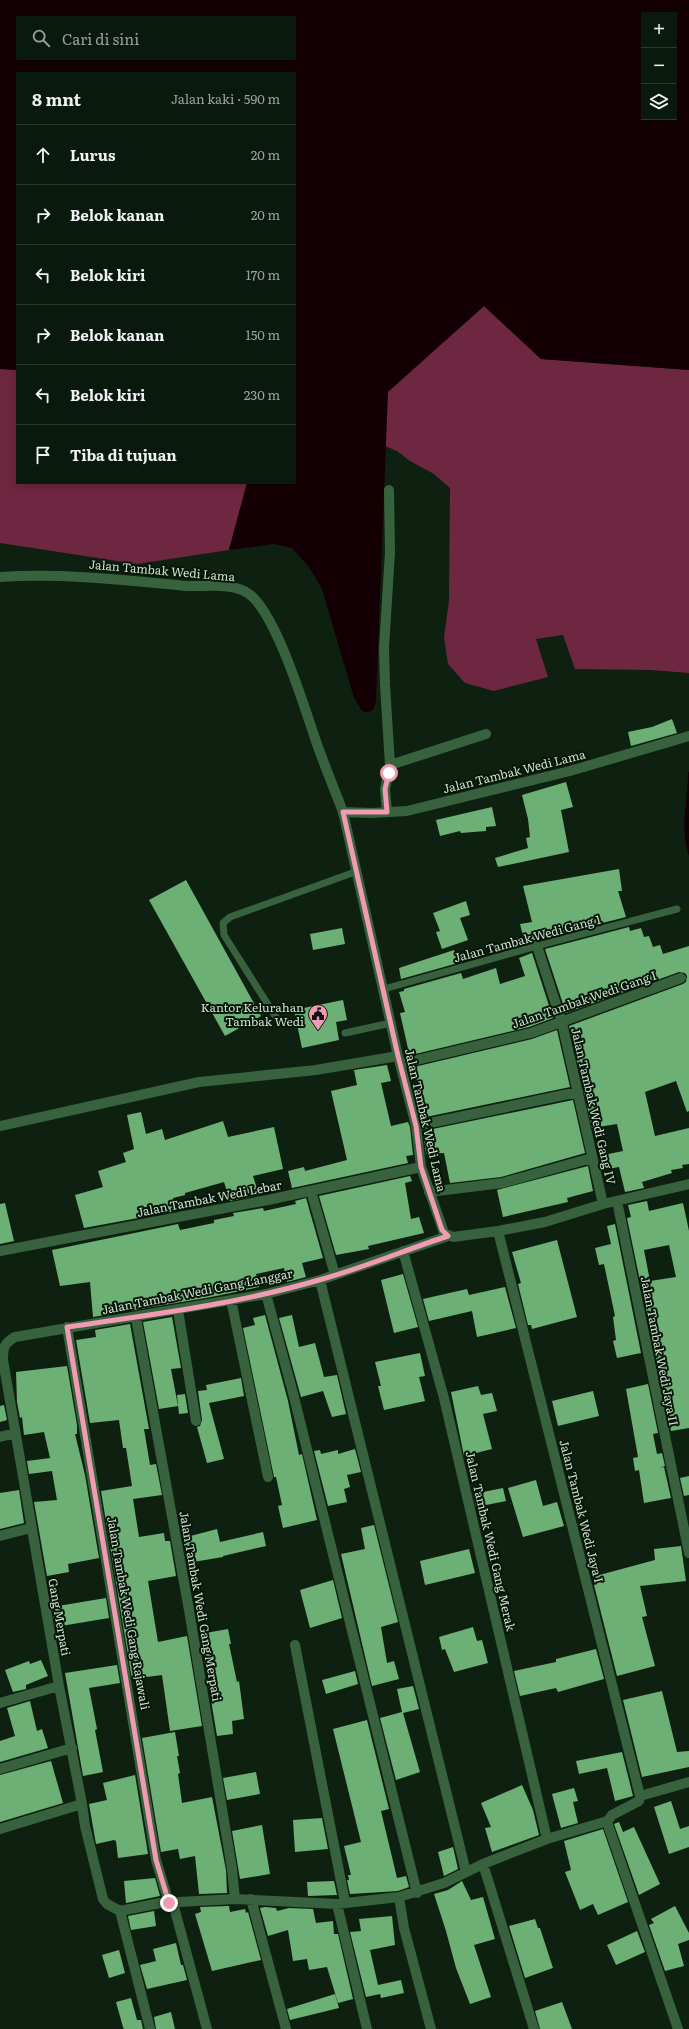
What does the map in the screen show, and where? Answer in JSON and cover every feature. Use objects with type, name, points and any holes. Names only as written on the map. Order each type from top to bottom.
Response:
[{"type":"street","points":[[387,812],[385,789],[390,765],[384,685],[384,648],[390,552],[389,490]]},
{"type":"street","name":"Jalan Tambak Wedi Lama","points":[[0,577],[33,574],[116,578],[188,586],[229,587],[250,594],[262,607],[284,652],[343,812],[355,872],[416,1126],[421,1167],[442,1230],[448,1236]]},
{"type":"street","points":[[390,765],[486,734]]},
{"type":"street","name":"Jalan Tambak Wedi Lama","points":[[343,812],[408,811],[499,789],[689,736]]},
{"type":"street","name":"Jalan Tambak Wedi Gang IV","points":[[537,946],[562,1023],[603,1204]]},
{"type":"street","name":"Jalan Tambak Wedi Gang I","points":[[0,1126],[199,1082],[399,1060],[531,1033],[562,1023],[680,978]]},
{"type":"street","points":[[416,1126],[578,1092]]},
{"type":"street","points":[[429,1192],[502,1183],[592,1158]]},
{"type":"street","name":"Jalan Tambak Wedi Lebar","points":[[0,1251],[311,1191],[421,1167]]},
{"type":"street","points":[[448,1236],[453,1237],[498,1231],[545,1222],[603,1204],[689,1187]]},
{"type":"street","points":[[311,1191],[335,1275]]},
{"type":"street","name":"Jalan Tambak Wedi Jaya II","points":[[617,1201],[689,1553]]},
{"type":"street","name":"Jalan Tambak Wedi Jaya I","points":[[498,1231],[640,1796]]},
{"type":"street","name":"Jalan Tambak Wedi Gang Langgar","points":[[15,1337],[67,1327],[136,1318],[266,1294],[320,1280],[448,1236]]},
{"type":"street","name":"Jalan Tambak Wedi Gang Merak","points":[[403,1251],[444,1398],[547,1839]]},
{"type":"street","points":[[320,1280],[466,1872]]},
{"type":"street","points":[[266,1294],[293,1393],[417,1893]]},
{"type":"street","points":[[231,1300],[268,1477]]},
{"type":"street","points":[[178,1310],[196,1421]]},
{"type":"street","name":"Jalan Tambak Wedi Gang Merpati","points":[[136,1318],[189,1610],[232,1869],[235,1899]]},
{"type":"street","name":"Jalan Tambak Wedi Gang Rajawali","points":[[67,1327],[156,1860],[171,1903],[207,2029]]},
{"type":"street","name":"Gang Merpati","points":[[15,1337],[7,1341],[3,1349],[1,1361],[59,1686],[72,1748],[85,1826],[103,1899],[107,1904],[120,1911]]},
{"type":"street","points":[[0,1437],[15,1433]]},
{"type":"street","points":[[0,1536],[32,1528]]},
{"type":"street","points":[[295,1645],[341,1903],[367,2029]]},
{"type":"street","points":[[0,1703],[59,1686]]},
{"type":"street","points":[[0,1769],[72,1748]]},
{"type":"street","points":[[606,1823],[612,1815],[639,1801],[640,1796],[689,1782]]},
{"type":"street","points":[[0,1829],[82,1804]]},
{"type":"street","points":[[150,2029],[120,1911],[171,1903],[235,1899],[341,1903],[399,1897],[417,1893],[483,1864],[547,1839],[604,1822],[606,1823]]},
{"type":"street","points":[[606,1823],[608,1825],[678,2029]]},
{"type":"street","points":[[483,1864],[534,2029]]},
{"type":"street","points":[[399,1897],[404,1928],[431,2029]]},
{"type":"street","points":[[251,1899],[286,2029]]},
{"type":"lane","points":[[279,1022],[224,935],[223,923],[230,917],[355,872]]},
{"type":"lane","name":"Jalan Tambak Wedi Gang 1","points":[[384,989],[537,946],[677,910]]},
{"type":"lane","points":[[345,1033],[391,1023]]},
{"type":"shaded area","points":[[0,0],[689,0],[689,370],[541,359],[484,306],[388,392],[376,699],[375,706],[371,711],[362,711],[354,698],[322,589],[309,567],[292,548],[274,544],[229,550],[247,484],[296,484],[296,72],[16,72],[16,370],[0,369]]},
{"type":"shaded area","points":[[484,306],[541,359],[689,370],[689,673],[651,670],[575,669],[563,635],[536,639],[548,677],[494,691],[465,683],[448,664],[444,637],[449,601],[450,488],[434,474],[410,461],[397,451],[385,446],[387,392]]},
{"type":"shaded area","points":[[0,369],[16,370],[16,484],[247,484],[229,550],[137,564],[0,543]]},
{"type":"shaded area","points":[[689,772],[689,856],[684,824]]},
{"type":"building","points":[[672,719],[677,733],[631,746],[628,732],[652,727]]},
{"type":"building","points":[[566,782],[573,807],[561,810],[569,852],[498,867],[495,858],[528,848],[526,838],[530,837],[528,819],[522,795]]},
{"type":"building","points":[[492,807],[496,826],[486,827],[486,831],[461,833],[460,831],[440,836],[436,820]]},
{"type":"building","points":[[619,869],[622,891],[618,891],[626,917],[535,940],[525,944],[520,924],[532,922],[523,886]]},
{"type":"building","points":[[186,880],[261,1016],[225,1036],[149,900]]},
{"type":"building","points":[[466,901],[470,915],[460,918],[468,940],[442,949],[436,932],[440,931],[433,913]]},
{"type":"building","points":[[629,927],[630,931],[641,928],[644,937],[649,936],[653,947],[660,945],[663,954],[689,946],[689,1111],[687,1112],[676,1081],[645,1092],[655,1136],[689,1128],[689,1164],[682,1165],[683,1168],[671,1170],[672,1173],[642,1182],[644,1188],[625,1192],[619,1167],[602,1170],[599,1156],[623,1151],[617,1124],[592,1128],[569,1026],[683,984],[686,982],[687,976],[685,973],[679,972],[566,1013],[545,949]]},
{"type":"building","points":[[342,928],[345,944],[313,950],[310,934]]},
{"type":"building","points":[[454,950],[458,963],[401,979],[399,968]]},
{"type":"building","points":[[532,953],[553,1018],[529,1027],[411,1055],[409,1053],[400,1013],[405,1012],[399,992],[404,991],[404,989],[461,973],[463,979],[496,968],[500,984],[525,976],[519,958]]},
{"type":"building","name":"Kantor Kelurahan Tambak Wedi","points":[[343,1000],[347,1020],[336,1022],[339,1040],[302,1048],[294,1010]]},
{"type":"building","points":[[557,1030],[570,1087],[421,1118],[414,1092],[419,1091],[414,1067],[532,1039]]},
{"type":"building","points":[[387,1065],[391,1081],[381,1083],[391,1126],[408,1122],[410,1127],[413,1155],[406,1156],[408,1163],[292,1188],[288,1171],[304,1167],[305,1171],[347,1160],[331,1091],[357,1085],[354,1070]]},
{"type":"building","points":[[573,1100],[585,1153],[501,1177],[450,1183],[444,1153],[426,1154],[423,1131]]},
{"type":"building","points":[[141,1112],[146,1134],[162,1129],[165,1140],[223,1121],[228,1137],[274,1127],[283,1169],[253,1176],[259,1195],[230,1201],[224,1182],[173,1198],[176,1211],[84,1228],[75,1195],[103,1187],[98,1171],[126,1162],[123,1153],[134,1149],[127,1115]]},
{"type":"building","points":[[588,1166],[593,1191],[567,1198],[568,1202],[503,1217],[497,1190]]},
{"type":"building","points":[[410,1176],[412,1181],[405,1183],[411,1219],[419,1217],[424,1233],[368,1246],[369,1249],[336,1255],[319,1196]]},
{"type":"building","points":[[306,1198],[323,1258],[302,1263],[306,1277],[287,1282],[284,1268],[256,1274],[259,1287],[211,1297],[93,1317],[90,1282],[60,1286],[52,1250],[178,1224],[180,1230],[214,1223],[214,1220],[234,1216],[233,1213],[263,1208],[264,1211],[296,1204],[295,1201]]},
{"type":"building","points":[[647,1201],[649,1211],[683,1203],[689,1231],[689,1428],[671,1431],[627,1218],[631,1217],[628,1205]],"holes":[[[669,1245],[676,1277],[650,1281],[644,1250]]]},
{"type":"building","points":[[5,1203],[14,1241],[0,1244],[0,1204]]},
{"type":"building","points":[[615,1224],[641,1353],[617,1358],[613,1341],[616,1340],[613,1317],[615,1316],[604,1264],[599,1265],[595,1248],[611,1244],[607,1226]]},
{"type":"building","points":[[557,1240],[577,1317],[532,1329],[531,1325],[528,1325],[518,1284],[521,1283],[512,1252]]},
{"type":"building","points":[[403,1274],[418,1327],[394,1333],[381,1280]]},
{"type":"building","points":[[505,1287],[516,1328],[477,1337],[472,1311],[429,1321],[423,1299],[467,1289],[469,1295]]},
{"type":"building","points":[[265,1315],[288,1401],[299,1455],[302,1454],[317,1520],[283,1528],[278,1506],[282,1505],[276,1477],[274,1477],[243,1328],[255,1325],[253,1318]]},
{"type":"building","points":[[292,1315],[299,1347],[315,1343],[324,1377],[337,1375],[346,1414],[332,1417],[323,1391],[301,1397],[279,1318]]},
{"type":"building","points":[[172,1317],[181,1368],[171,1369],[178,1406],[159,1409],[143,1322]]},
{"type":"building","points":[[130,1324],[149,1429],[144,1429],[150,1465],[156,1464],[162,1495],[133,1499],[139,1537],[164,1533],[165,1541],[170,1541],[176,1576],[148,1581],[158,1642],[187,1636],[202,1726],[170,1731],[162,1675],[132,1679],[101,1491],[132,1486],[126,1448],[123,1448],[119,1420],[90,1423],[76,1340],[96,1337],[95,1330]]},
{"type":"building","points":[[420,1353],[425,1376],[419,1377],[425,1401],[384,1410],[378,1386],[381,1386],[375,1362]]},
{"type":"building","points":[[67,1366],[77,1425],[77,1434],[75,1434],[85,1475],[99,1558],[68,1564],[69,1572],[47,1576],[34,1502],[57,1500],[52,1471],[29,1474],[27,1461],[50,1458],[44,1432],[24,1435],[22,1417],[20,1418],[17,1402],[16,1372]]},
{"type":"building","points":[[241,1378],[244,1396],[209,1403],[224,1459],[207,1463],[197,1427],[200,1426],[202,1420],[198,1391],[207,1390],[206,1385]]},
{"type":"building","points":[[648,1384],[658,1433],[653,1434],[657,1454],[662,1453],[665,1466],[659,1468],[664,1467],[671,1498],[644,1503],[639,1470],[635,1471],[633,1458],[638,1457],[626,1389]]},
{"type":"building","points":[[478,1386],[481,1395],[492,1393],[497,1411],[483,1414],[492,1449],[464,1456],[451,1392]]},
{"type":"building","points":[[593,1391],[599,1416],[558,1426],[552,1401]]},
{"type":"building","points":[[185,1394],[188,1413],[179,1414],[177,1395]]},
{"type":"building","points":[[4,1405],[7,1420],[0,1422],[0,1406]]},
{"type":"building","points":[[355,1449],[361,1472],[347,1475],[350,1487],[344,1489],[347,1502],[328,1506],[314,1451],[320,1450],[321,1454],[338,1450],[338,1454]]},
{"type":"building","points":[[689,1476],[689,1495],[684,1496],[680,1478]]},
{"type":"building","points":[[536,1480],[543,1506],[557,1502],[564,1526],[523,1537],[508,1488]]},
{"type":"building","points":[[503,1488],[506,1501],[476,1507],[473,1494]]},
{"type":"building","points":[[19,1490],[24,1523],[0,1529],[0,1493]]},
{"type":"building","points":[[374,1525],[398,1622],[381,1627],[387,1663],[394,1661],[399,1679],[372,1686],[341,1554],[365,1549],[361,1528]]},
{"type":"building","points":[[217,1529],[220,1542],[263,1532],[266,1546],[223,1557],[187,1563],[183,1538]]},
{"type":"building","points":[[681,1546],[686,1581],[640,1586],[647,1616],[642,1617],[655,1666],[617,1676],[592,1577],[655,1560],[654,1549]]},
{"type":"building","points":[[469,1549],[475,1573],[425,1585],[420,1561]]},
{"type":"building","points":[[333,1580],[342,1618],[310,1628],[300,1590]]},
{"type":"building","points":[[106,1598],[109,1618],[55,1627],[52,1607]]},
{"type":"building","points":[[473,1627],[477,1641],[482,1640],[488,1663],[454,1672],[445,1649],[442,1650],[439,1637]]},
{"type":"building","points":[[228,1629],[231,1644],[229,1644],[237,1682],[239,1681],[244,1719],[232,1721],[233,1734],[217,1736],[200,1634]]},
{"type":"building","points":[[596,1649],[604,1679],[558,1692],[556,1688],[520,1696],[514,1671],[556,1662],[556,1659]]},
{"type":"building","points":[[41,1660],[48,1676],[26,1685],[26,1689],[13,1692],[5,1670],[29,1661],[30,1664]]},
{"type":"building","points":[[117,1665],[120,1683],[89,1688],[103,1772],[83,1776],[65,1673]]},
{"type":"building","points":[[355,1671],[358,1684],[326,1694],[322,1680]]},
{"type":"building","points":[[413,1686],[419,1709],[403,1713],[420,1772],[396,1780],[380,1718],[402,1712],[397,1689]]},
{"type":"building","points":[[662,1691],[677,1752],[689,1751],[689,1767],[642,1777],[623,1700]]},
{"type":"building","points":[[30,1701],[37,1731],[42,1729],[48,1748],[0,1762],[0,1741],[15,1736],[7,1708]]},
{"type":"building","points":[[367,1720],[389,1809],[381,1811],[397,1878],[406,1876],[409,1887],[398,1891],[350,1894],[347,1880],[349,1880],[348,1875],[351,1875],[344,1846],[361,1842],[333,1729]]},
{"type":"building","points":[[175,1732],[179,1756],[177,1756],[180,1773],[178,1774],[182,1803],[212,1797],[226,1870],[227,1893],[199,1894],[195,1856],[180,1859],[178,1849],[161,1852],[142,1738]]},
{"type":"building","points":[[622,1752],[633,1796],[615,1801],[607,1768],[579,1774],[576,1761]]},
{"type":"building","points":[[51,1761],[63,1803],[0,1822],[0,1775]]},
{"type":"building","points":[[256,1772],[260,1794],[227,1800],[223,1778]]},
{"type":"building","points":[[135,1775],[148,1854],[118,1858],[116,1841],[114,1840],[96,1844],[89,1804],[107,1800],[103,1783]]},
{"type":"building","points":[[522,1785],[533,1810],[539,1835],[492,1852],[485,1828],[491,1827],[481,1803]]},
{"type":"building","points":[[574,1788],[578,1801],[573,1802],[578,1823],[561,1828],[552,1794]]},
{"type":"building","points":[[671,1801],[680,1829],[689,1826],[689,1847],[669,1854],[654,1807]]},
{"type":"building","points":[[322,1818],[328,1849],[295,1852],[293,1820]]},
{"type":"building","points":[[619,1822],[623,1832],[634,1827],[660,1884],[639,1895],[614,1824]]},
{"type":"building","points":[[262,1825],[270,1874],[240,1879],[232,1831]]},
{"type":"building","points":[[603,1829],[628,1902],[598,1915],[593,1904],[580,1910],[565,1872],[571,1870],[564,1841]]},
{"type":"building","points":[[453,1847],[458,1869],[444,1876],[438,1852]]},
{"type":"building","points":[[155,1878],[160,1896],[126,1903],[124,1881]]},
{"type":"building","points":[[334,1881],[337,1895],[308,1896],[307,1882]]},
{"type":"building","points":[[462,1881],[471,1900],[483,1897],[495,1939],[474,1945],[491,1997],[470,2004],[456,1968],[434,1894],[448,1890]]},
{"type":"building","points":[[229,1906],[230,1912],[245,1909],[246,1913],[248,1912],[261,1960],[212,1971],[195,1914],[201,1912],[200,1907]]},
{"type":"building","points":[[675,1906],[689,1933],[689,1940],[678,1944],[684,1966],[665,1971],[649,1925],[654,1923],[651,1919]]},
{"type":"building","points":[[260,1908],[276,1908],[277,1911],[289,1908],[313,1909],[316,1923],[333,1921],[334,1934],[338,1934],[353,1999],[338,2003],[327,1967],[309,1970],[307,1959],[293,1961],[288,1930],[268,1936]]},
{"type":"building","points":[[154,1911],[156,1926],[131,1930],[128,1916]]},
{"type":"building","points":[[392,1916],[395,1945],[370,1950],[378,1985],[401,1980],[404,1993],[381,1998],[380,1994],[366,1997],[350,1932],[361,1931],[359,1919]]},
{"type":"building","points":[[535,1919],[538,1928],[540,1928],[553,1968],[525,1978],[509,1926]]},
{"type":"building","points":[[637,1931],[645,1952],[616,1965],[607,1945]]},
{"type":"building","points":[[176,1943],[181,1965],[183,1965],[187,1980],[147,1989],[140,1965],[156,1961],[153,1949]]},
{"type":"building","points":[[119,1950],[125,1973],[109,1978],[102,1955]]},
{"type":"building","points":[[335,1994],[339,2008],[290,2020],[287,2009]]},
{"type":"building","points":[[131,1998],[137,2020],[141,2020],[143,2029],[124,2029],[123,2027],[116,2002]]},
{"type":"building","points":[[562,2002],[572,2029],[540,2029],[535,2011]]},
{"type":"building","points":[[171,2012],[175,2029],[156,2029],[154,2017]]},
{"type":"place","name":"Kantor Kelurahan Tambak Wedi","points":[[318,1031]]},
{"type":"route","points":[[169,1903],[156,1860],[145,1786],[67,1327],[136,1318],[266,1294],[320,1280],[448,1236],[442,1230],[421,1167],[416,1126],[355,872],[343,812],[387,812],[385,789],[389,773]]}]
